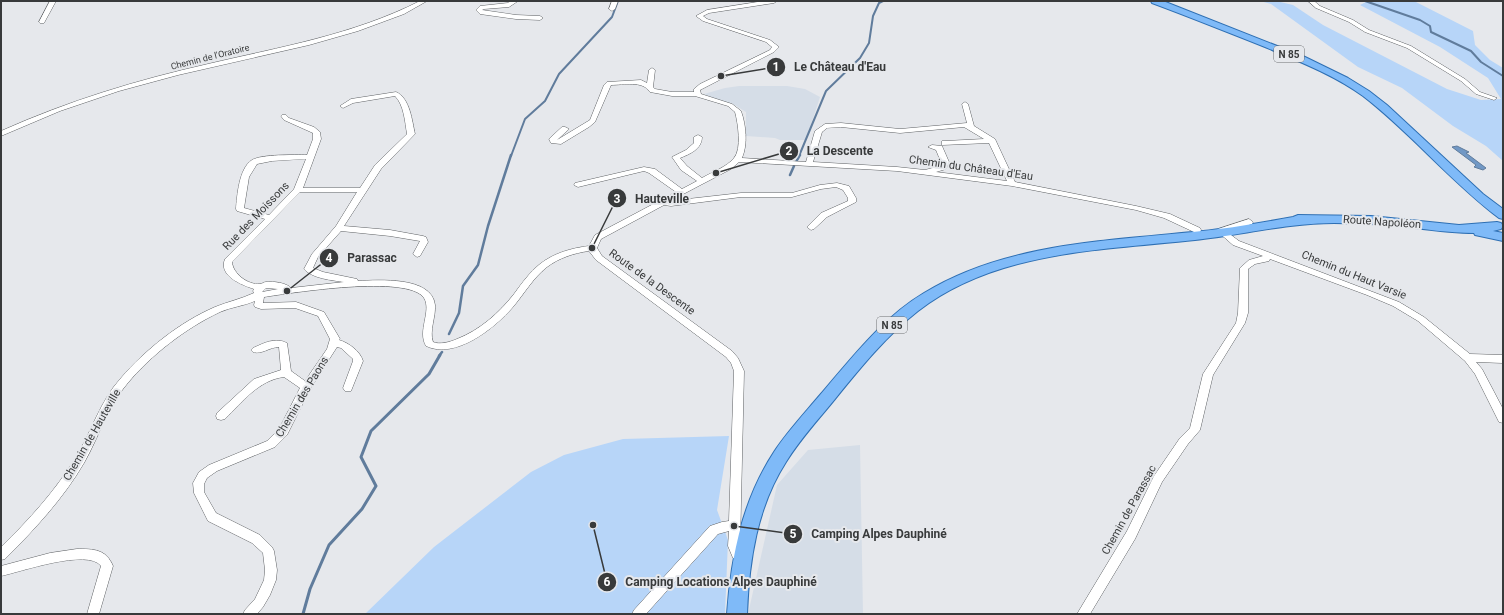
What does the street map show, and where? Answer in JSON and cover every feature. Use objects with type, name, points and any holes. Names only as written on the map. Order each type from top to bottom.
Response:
[{"type":"main road","name":"Route Napoléon","points":[[1155,1],[1332,73],[1365,93],[1389,113],[1479,197],[1501,227]]},
{"type":"main road","name":"Route Napoléon","points":[[1307,219],[1368,220],[1456,228],[1501,227]]},
{"type":"main road","name":"N 85","points":[[1151,240],[1196,230],[1249,222],[1307,219]]},
{"type":"main road","name":"N 85","points":[[737,614],[738,590],[743,556],[757,503],[766,480],[780,457],[808,420],[886,330],[912,308],[952,283],[994,267],[1041,255],[1222,232],[1307,219]]},
{"type":"street","points":[[42,22],[53,1]]},
{"type":"street","name":"Chemin de l'Oratoire","points":[[1,134],[42,115],[136,84],[362,29],[395,17],[424,1]]},
{"type":"street","points":[[515,1],[509,5],[482,7],[479,10],[480,12],[516,17],[540,18]]},
{"type":"street","points":[[612,9],[615,1]]},
{"type":"street","points":[[697,94],[698,89],[702,85],[772,51],[776,47],[768,41],[705,20],[699,16],[707,12],[774,1]]},
{"type":"street","points":[[1311,1],[1318,7],[1351,21],[1367,31],[1409,48],[1463,80],[1478,93],[1494,98]]},
{"type":"street","points":[[650,87],[652,70]]},
{"type":"street","points":[[565,129],[556,135],[553,139],[554,142],[564,139],[588,126],[593,121],[609,83],[641,82],[650,87],[652,91],[662,93],[697,94],[702,97],[730,105],[738,111],[741,124],[741,149],[736,160]]},
{"type":"street","points":[[342,106],[351,101],[396,94],[400,96],[408,117],[411,134],[378,167],[339,228],[315,256],[308,269],[321,275],[354,281],[356,284]]},
{"type":"street","points":[[965,104],[971,127]]},
{"type":"street","name":"Rue des Moissons","points":[[262,293],[239,280],[230,272],[228,261],[298,190],[318,139],[316,132],[311,128],[286,119],[284,116]]},
{"type":"street","points":[[809,164],[819,131],[825,126],[841,125],[900,131],[965,125],[971,127],[992,141],[1012,184]]},
{"type":"street","points":[[698,137],[698,143],[694,148],[689,152],[676,157],[684,168],[702,181]]},
{"type":"street","points":[[945,143],[992,141]]},
{"type":"street","points":[[927,173],[943,167],[945,162],[939,148],[932,147]]},
{"type":"street","points":[[270,218],[240,209],[242,186],[251,167],[258,161],[310,157]]},
{"type":"street","name":"Chemin du Château d'Eau","points":[[736,160],[877,167],[1012,184],[1136,208],[1167,216],[1196,230]]},
{"type":"street","name":"Route de la Descente","points":[[736,160],[728,167],[598,237],[592,248],[594,254],[599,258],[715,342],[735,361],[739,371],[739,382],[734,526],[735,550],[737,554],[743,556]]},
{"type":"street","points":[[578,185],[644,169],[652,170],[681,192]]},
{"type":"street","points":[[663,202],[671,204],[741,195],[784,196],[837,185],[846,188],[852,198],[852,202],[824,215],[811,227]]},
{"type":"street","points":[[298,190],[362,190]]},
{"type":"street","points":[[1222,232],[1222,229],[1249,222]]},
{"type":"street","points":[[339,228],[423,238],[424,242],[417,254]]},
{"type":"street","name":"Chemin du Haut Varsie","points":[[1222,232],[1236,243],[1396,304],[1421,319],[1439,332],[1468,358],[1479,372],[1503,419]]},
{"type":"street","name":"Chemin de Hauteville","points":[[262,293],[356,284],[394,284],[407,286],[421,291],[427,296],[432,309],[426,335],[427,340],[431,344],[437,346],[446,346],[461,342],[474,335],[502,314],[542,266],[560,256],[592,248]]},
{"type":"street","name":"Chemin de Parassac","points":[[1083,614],[1131,535],[1158,479],[1184,441],[1195,430],[1208,374],[1240,323],[1243,313],[1244,268],[1252,262],[1266,259],[1268,255]]},
{"type":"street","name":"Chemin de Hauteville","points":[[1,555],[17,540],[64,484],[80,460],[116,392],[130,374],[160,347],[207,315],[262,293],[273,291],[274,286],[298,290]]},
{"type":"street","points":[[262,293],[258,305],[296,305],[321,314],[336,339],[335,343],[344,345],[357,357],[358,361],[348,388]]},
{"type":"street","name":"Chemin des Paons","points":[[249,614],[259,603],[270,580],[272,570],[268,551],[256,539],[212,517],[199,493],[198,483],[202,475],[213,468],[264,448],[276,441],[283,432],[306,387],[335,343]]},
{"type":"street","points":[[256,350],[274,344],[284,345],[286,373]]},
{"type":"street","points":[[1468,358],[1503,359]]},
{"type":"street","points":[[222,416],[257,382],[278,374],[286,373],[306,387]]},
{"type":"street","points":[[638,614],[714,530],[722,527],[734,526]]},
{"type":"street","points":[[1,571],[68,555],[86,553],[96,555],[105,560],[107,566],[93,614]]},
{"type":"shaded area","points":[[1260,1],[1276,1],[1293,5],[1323,25],[1447,89],[1481,100],[1501,99],[1488,78],[1440,47],[1360,5],[1368,1],[1414,1],[1473,31],[1475,45],[1490,60],[1503,68],[1503,161],[1486,146],[1453,126],[1402,88],[1358,67],[1271,4]]},
{"type":"shaded area","points":[[739,86],[787,86],[805,89],[820,97],[806,140],[780,140],[775,138],[746,136],[746,112],[733,104],[704,94]]},
{"type":"shaded area","points":[[1457,146],[1469,152],[1466,153],[1486,168],[1483,170],[1474,167],[1476,165],[1452,147]]},
{"type":"shaded area","points":[[729,436],[717,510],[728,540],[725,614],[365,614],[434,547],[531,472],[564,455],[623,439]]},
{"type":"shaded area","points":[[860,445],[863,614],[748,614],[777,485],[808,450]]},
{"type":"waterway","points":[[511,156],[525,119],[545,101],[559,74],[612,17],[618,1]]},
{"type":"waterway","points":[[799,156],[826,91],[860,58],[869,43],[873,16],[879,3],[883,1]]},
{"type":"waterway","points":[[1365,1],[1420,20],[1430,26],[1431,32],[1471,51],[1481,62],[1503,76]]},
{"type":"waterway","points":[[449,334],[459,313],[463,286],[478,265],[488,226],[511,155]]},
{"type":"waterway","points":[[796,162],[800,155]]},
{"type":"waterway","points":[[790,175],[794,166]]},
{"type":"waterway","points":[[439,356],[442,352]]},
{"type":"waterway","points":[[303,614],[310,589],[329,545],[362,509],[376,486],[361,457],[371,431],[429,374],[440,355]]},
{"type":"place","name":"Le Château d'Eau","points":[[721,76]]},
{"type":"place","name":"La Descente","points":[[716,173]]},
{"type":"place","name":"Hauteville","points":[[592,248]]},
{"type":"place","name":"Parassac","points":[[287,291]]},
{"type":"place","name":"Camping Locations Alpes Dauphiné","points":[[593,525]]},
{"type":"place","name":"Camping Alpes Dauphiné","points":[[734,526]]}]
